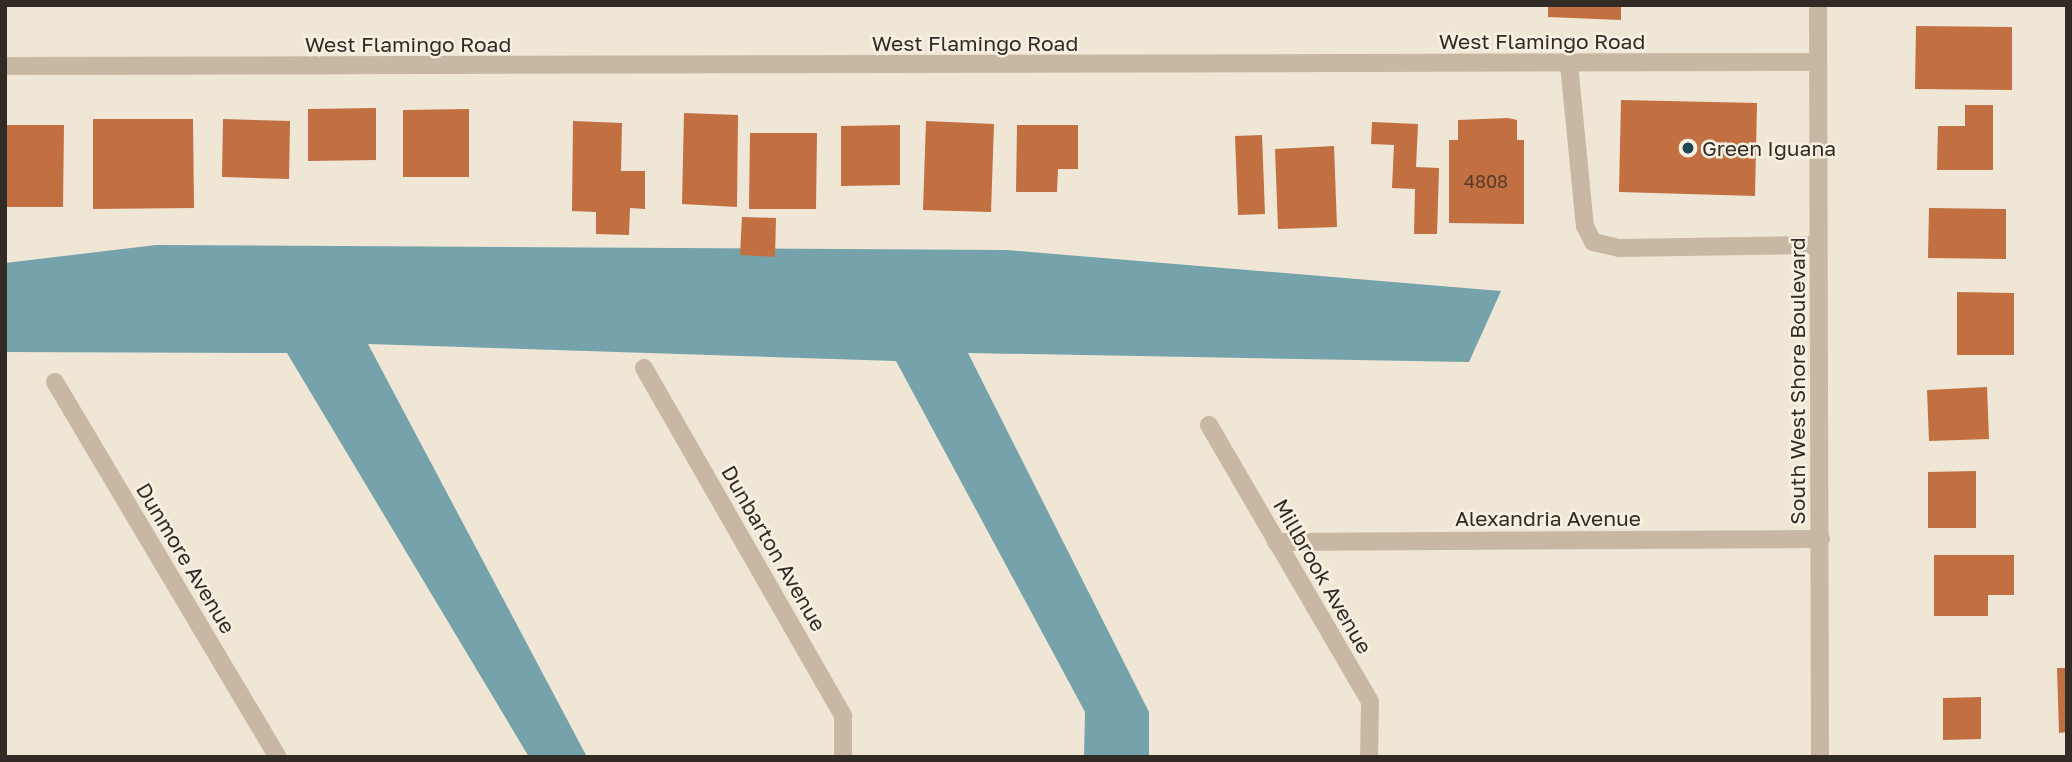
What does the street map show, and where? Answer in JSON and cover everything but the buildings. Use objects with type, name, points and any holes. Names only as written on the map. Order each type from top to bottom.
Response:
[{"type":"street","name":"South West Shore Boulevard","points":[[1818,5],[1821,757]]},
{"type":"street","name":"West Flamingo Road","points":[[5,66],[133,68],[1817,62]]},
{"type":"street","points":[[1569,64],[1585,226],[1593,242],[1619,247],[1818,245]]},
{"type":"street","name":"Dunbarton Avenue","points":[[644,368],[843,716],[843,757]]},
{"type":"street","name":"Dunmore Avenue","points":[[55,382],[278,757]]},
{"type":"street","name":"Millbrook Avenue","points":[[1209,425],[1370,702],[1369,757]]},
{"type":"street","name":"Alexandria Avenue","points":[[1276,542],[1821,539]]},
{"type":"water","points":[[156,245],[1006,250],[1501,291],[1469,362],[968,353],[1149,712],[1149,757],[1084,757],[1085,712],[896,361],[368,344],[587,757],[529,757],[287,353],[5,352],[5,263]]},
{"type":"place","name":"Green Iguana","points":[[1688,148]]}]
